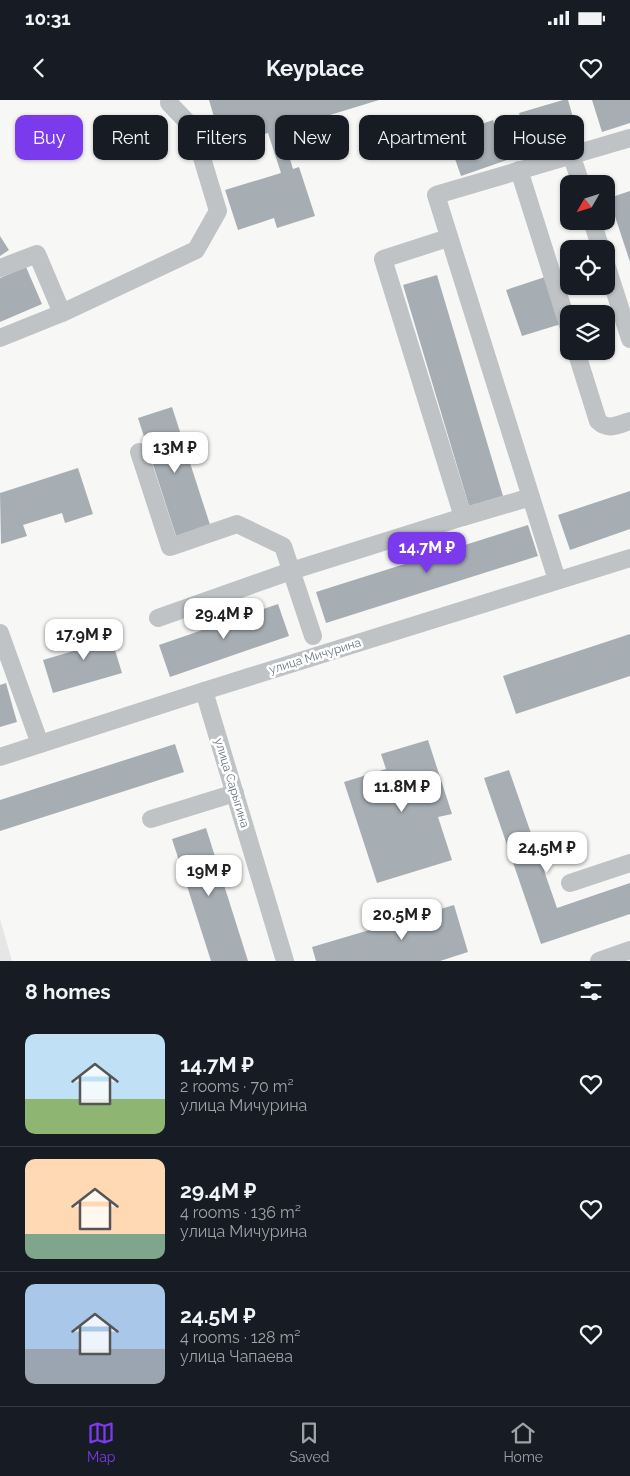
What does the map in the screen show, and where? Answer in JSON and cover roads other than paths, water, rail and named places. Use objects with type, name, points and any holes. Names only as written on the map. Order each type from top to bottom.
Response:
[{"type":"street","points":[[0,338],[62,313],[196,250],[218,211],[193,128],[169,102]]},
{"type":"street","points":[[584,150],[630,138]]},
{"type":"street","points":[[552,160],[436,195],[557,580]]},
{"type":"street","points":[[573,160],[577,175]]},
{"type":"street","points":[[519,170],[562,305]]},
{"type":"street","points":[[448,238],[384,259],[463,517]]},
{"type":"street","points":[[0,268],[37,254],[62,313]]},
{"type":"street","points":[[615,292],[630,339]]},
{"type":"street","points":[[579,360],[598,421],[609,428],[630,421]]},
{"type":"street","points":[[140,452],[170,547],[237,524],[282,546],[313,636]]},
{"type":"street","points":[[158,618],[291,571],[463,517],[531,498]]},
{"type":"street","name":"улица Мичурина","points":[[0,757],[204,690],[630,558]]},
{"type":"street","points":[[0,633],[40,744]]},
{"type":"street","name":"улица Сарыгина","points":[[204,690],[285,961]]},
{"type":"street","points":[[151,819],[235,793]]},
{"type":"street","points":[[570,883],[630,863]]},
{"type":"street","points":[[599,961],[630,950]]}]
